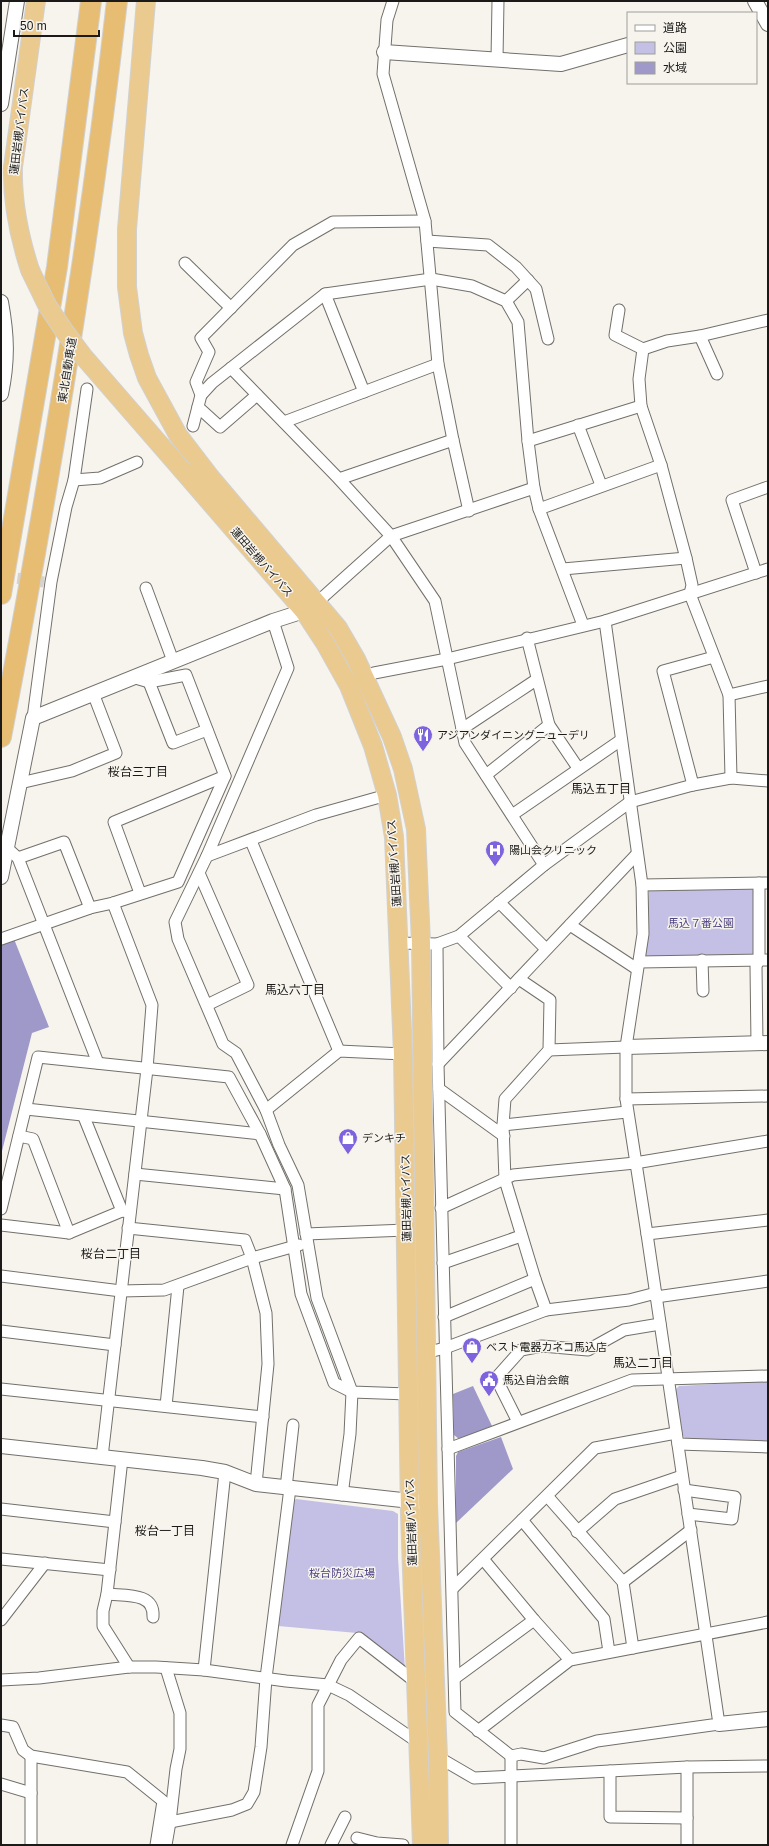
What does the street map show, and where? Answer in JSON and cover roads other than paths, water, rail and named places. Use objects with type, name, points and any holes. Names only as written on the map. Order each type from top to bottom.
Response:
[{"type":"highway","name":"蓮田岩槻バイパス","points":[[36,1],[12,167],[12,191],[15,214],[21,242],[30,270],[47,305],[65,332],[84,356],[183,471],[311,607],[338,628],[366,677],[392,737],[403,769],[414,818],[429,944],[425,1353],[428,1503],[438,1757],[439,1845]]},
{"type":"highway","points":[[1,594],[21,486],[57,267],[91,1]]},
{"type":"highway","name":"東北自動車道","points":[[1,737],[28,601],[58,422],[100,147],[117,1]]},
{"type":"highway","name":"蓮田岩槻バイパス","points":[[146,1],[126,229],[127,287],[133,332],[139,355],[147,378],[178,435],[311,607],[325,643],[349,686],[373,746],[387,794],[394,837],[403,1054],[410,1502],[420,1743],[422,1845]]},
{"type":"highway","points":[[1,541],[21,486]]},
{"type":"street","points":[[1,104],[4,70],[17,1]]},
{"type":"street","points":[[393,1],[387,20],[383,74],[425,221],[438,364],[452,440],[469,511]]},
{"type":"street","points":[[497,59],[498,1]]},
{"type":"street","points":[[755,1],[763,21]]},
{"type":"street","points":[[384,52],[561,64],[627,45]]},
{"type":"street","points":[[201,395],[196,382],[209,352],[201,338],[293,245],[334,222],[425,221]]},
{"type":"street","points":[[427,241],[488,245],[516,266],[536,289],[548,339]]},
{"type":"street","points":[[185,263],[231,308]]},
{"type":"street","points":[[193,426],[201,395],[212,383],[325,294],[431,279],[472,286],[506,301],[518,322],[528,441],[534,488],[539,509],[583,625]]},
{"type":"street","points":[[506,301],[528,280]]},
{"type":"street","points":[[325,294],[364,392]]},
{"type":"street","points":[[1,302],[6,367],[1,394]]},
{"type":"street","points":[[619,310],[615,336],[643,349],[667,341],[700,336],[768,320]]},
{"type":"street","points":[[700,336],[717,374]]},
{"type":"street","points":[[643,349],[639,379],[641,406],[662,465],[692,585],[690,594],[729,695],[731,778]]},
{"type":"street","points":[[284,422],[438,364]]},
{"type":"street","points":[[231,368],[340,479],[391,536],[435,601],[464,743],[544,865]]},
{"type":"street","points":[[1,877],[33,718],[47,582],[74,480],[87,389]]},
{"type":"street","points":[[198,407],[220,427],[257,395]]},
{"type":"street","points":[[528,441],[641,406]]},
{"type":"street","points":[[578,425],[601,485]]},
{"type":"street","points":[[340,479],[452,440]]},
{"type":"street","points":[[74,480],[100,478],[137,462]]},
{"type":"street","points":[[539,509],[601,485],[662,465]]},
{"type":"street","points":[[756,573],[732,500],[768,487]]},
{"type":"street","points":[[33,718],[132,677],[311,607],[391,536],[534,488]]},
{"type":"street","points":[[563,569],[686,558]]},
{"type":"street","points":[[366,677],[374,673],[447,658],[527,638],[605,621],[768,569]]},
{"type":"street","points":[[146,588],[173,661]]},
{"type":"street","points":[[273,621],[288,668],[203,864],[175,922],[178,939],[223,1044],[236,1053],[266,1110],[279,1145],[298,1186],[317,1298],[352,1392],[350,1434],[342,1495]]},
{"type":"street","points":[[605,621],[642,885],[643,934],[626,1047],[627,1112],[647,1234],[719,1724]]},
{"type":"street","points":[[527,638],[536,680],[549,725],[578,768]]},
{"type":"street","points":[[693,785],[663,671],[714,657]]},
{"type":"street","points":[[1,939],[45,925],[90,908],[113,903],[140,893],[178,882],[225,776],[186,675],[149,682],[132,677]]},
{"type":"street","points":[[462,729],[536,680]]},
{"type":"street","points":[[149,682],[173,743],[207,730]]},
{"type":"street","points":[[729,695],[768,687]]},
{"type":"street","points":[[20,782],[72,772],[116,753],[93,693]]},
{"type":"street","points":[[486,775],[549,725]]},
{"type":"street","points":[[512,815],[578,768],[621,740]]},
{"type":"street","points":[[140,893],[114,822],[225,776]]},
{"type":"street","points":[[399,943],[429,944],[459,936],[544,865],[630,802],[693,785],[731,778],[768,781]]},
{"type":"street","points":[[203,864],[250,841],[316,815],[387,794]]},
{"type":"street","points":[[250,841],[339,1051]]},
{"type":"street","points":[[18,858],[64,842],[90,908]]},
{"type":"street","points":[[7,848],[18,858],[98,1063]]},
{"type":"street","points":[[438,1064],[520,979],[546,948],[570,925],[637,854]]},
{"type":"street","points":[[189,858],[203,864],[248,985],[207,1005]]},
{"type":"street","points":[[548,1050],[762,1044],[756,966],[763,960],[763,883],[642,885]]},
{"type":"street","points":[[499,902],[546,948]]},
{"type":"street","points":[[113,903],[152,1006],[147,1069],[135,1174],[126,1211]]},
{"type":"street","points":[[570,925],[638,966],[702,960],[763,960]]},
{"type":"street","points":[[459,936],[511,988]]},
{"type":"street","points":[[429,944],[439,1089],[455,1712],[511,1756],[521,1754],[544,1758],[597,1741],[719,1724],[768,1719]]},
{"type":"street","points":[[702,960],[703,991]]},
{"type":"street","points":[[520,979],[550,1000],[548,1050],[505,1099],[503,1131],[505,1180],[521,1236],[546,1310]]},
{"type":"street","points":[[266,1110],[339,1051],[403,1054]]},
{"type":"street","points":[[1,1209],[38,1057],[229,1077],[260,1134],[285,1189],[301,1294],[334,1383],[352,1392],[408,1394]]},
{"type":"street","points":[[439,1089],[503,1131],[627,1112]]},
{"type":"street","points":[[626,1099],[768,1096]]},
{"type":"street","points":[[26,1110],[260,1134]]},
{"type":"street","points":[[84,1117],[126,1211],[128,1228],[102,1457]]},
{"type":"street","points":[[19,1136],[33,1139],[69,1233]]},
{"type":"street","points":[[441,1208],[505,1180],[513,1175],[635,1163],[768,1141]]},
{"type":"street","points":[[135,1174],[285,1189]]},
{"type":"street","points":[[1,1225],[69,1233],[126,1211]]},
{"type":"street","points":[[647,1234],[768,1220]]},
{"type":"street","points":[[128,1228],[245,1240],[252,1258],[266,1313],[268,1364],[264,1417],[256,1484]]},
{"type":"street","points":[[1,1276],[121,1291],[152,1291],[178,1286],[252,1258],[293,1246],[306,1238],[406,1230]]},
{"type":"street","points":[[443,1263],[521,1236]]},
{"type":"street","points":[[444,1317],[535,1279]]},
{"type":"street","points":[[425,1353],[445,1348],[546,1310],[768,1281]]},
{"type":"street","points":[[166,1406],[178,1286]]},
{"type":"street","points":[[518,1422],[496,1378],[522,1350],[542,1346],[588,1350],[624,1330],[660,1324]]},
{"type":"street","points":[[1,1330],[115,1345]]},
{"type":"street","points":[[448,1449],[632,1380],[768,1376]]},
{"type":"street","points":[[1,1389],[264,1417]]},
{"type":"street","points":[[170,1822],[232,1810],[247,1804],[254,1792],[261,1747],[266,1678],[288,1488],[293,1425]]},
{"type":"street","points":[[453,1588],[522,1520],[548,1497],[595,1448],[676,1433]]},
{"type":"street","points":[[678,1444],[768,1447]]},
{"type":"street","points":[[1,1446],[202,1468],[225,1472],[256,1484],[342,1495],[428,1503]]},
{"type":"street","points":[[122,1459],[107,1594],[103,1610],[103,1626],[129,1667]]},
{"type":"street","points":[[204,1670],[225,1472]]},
{"type":"street","points":[[577,1532],[615,1499],[682,1476]]},
{"type":"street","points":[[684,1490],[736,1496],[732,1519],[688,1514]]},
{"type":"street","points":[[548,1497],[577,1532],[623,1582],[633,1648]]},
{"type":"street","points":[[1,1509],[115,1522]]},
{"type":"street","points":[[522,1520],[604,1618],[609,1652]]},
{"type":"street","points":[[623,1582],[691,1530]]},
{"type":"street","points":[[1,1559],[110,1570]]},
{"type":"street","points":[[483,1559],[570,1660]]},
{"type":"street","points":[[1,1620],[45,1564]]},
{"type":"street","points":[[107,1594],[139,1597],[150,1602],[153,1608],[152,1617]]},
{"type":"street","points":[[455,1678],[534,1620]]},
{"type":"street","points":[[478,1731],[570,1660],[768,1622]]},
{"type":"street","points":[[292,1845],[318,1771],[318,1705],[341,1660],[359,1638],[417,1683]]},
{"type":"street","points":[[1,1680],[39,1678],[129,1667],[204,1670],[328,1685],[349,1695],[420,1743]]},
{"type":"street","points":[[166,1668],[180,1713],[180,1749],[166,1845]]},
{"type":"street","points":[[1,1725],[13,1727],[23,1750],[31,1756],[127,1772],[163,1801],[156,1845]]},
{"type":"street","points":[[31,1756],[31,1845]]},
{"type":"street","points":[[511,1756],[511,1845]]},
{"type":"street","points":[[438,1757],[474,1778],[687,1767],[768,1766]]},
{"type":"street","points":[[687,1767],[687,1845]]},
{"type":"street","points":[[610,1771],[610,1817],[687,1818]]},
{"type":"street","points":[[1,1784],[32,1793]]},
{"type":"street","points":[[332,1845],[345,1817]]},
{"type":"street","points":[[357,1838],[377,1843],[403,1845]]},
{"type":"water","points":[[14,939],[49,1027],[32,1033],[1,1155],[1,945]]},
{"type":"water","points":[[473,1386],[492,1426],[459,1439],[454,1435],[453,1394]]},
{"type":"water","points":[[501,1437],[513,1469],[456,1523],[456,1456],[458,1452]]},
{"type":"tunnel","points":[[1,576],[44,582]]},
{"type":"place","name":"アジアンダイニングニューデリ","points":[[423,752]]},
{"type":"place","name":"陽山会クリニック","points":[[495,867]]},
{"type":"place","name":"デンキチ","points":[[348,1155]]},
{"type":"place","name":"ベスト電器カネコ馬込店","points":[[472,1364]]},
{"type":"place","name":"馬込自治会館","points":[[489,1397]]},
{"type":"district","name":"桜台三丁目","points":[[138,772]]},
{"type":"district","name":"馬込五丁目","points":[[601,789]]},
{"type":"district","name":"馬込六丁目","points":[[295,990]]},
{"type":"district","name":"桜台二丁目","points":[[111,1254]]},
{"type":"district","name":"馬込二丁目","points":[[643,1363]]},
{"type":"district","name":"桜台一丁目","points":[[165,1531]]},
{"type":"park label","name":"馬込７番公園","points":[[701,923]]},
{"type":"park label","name":"桜台防災広場","points":[[342,1573]]}]
